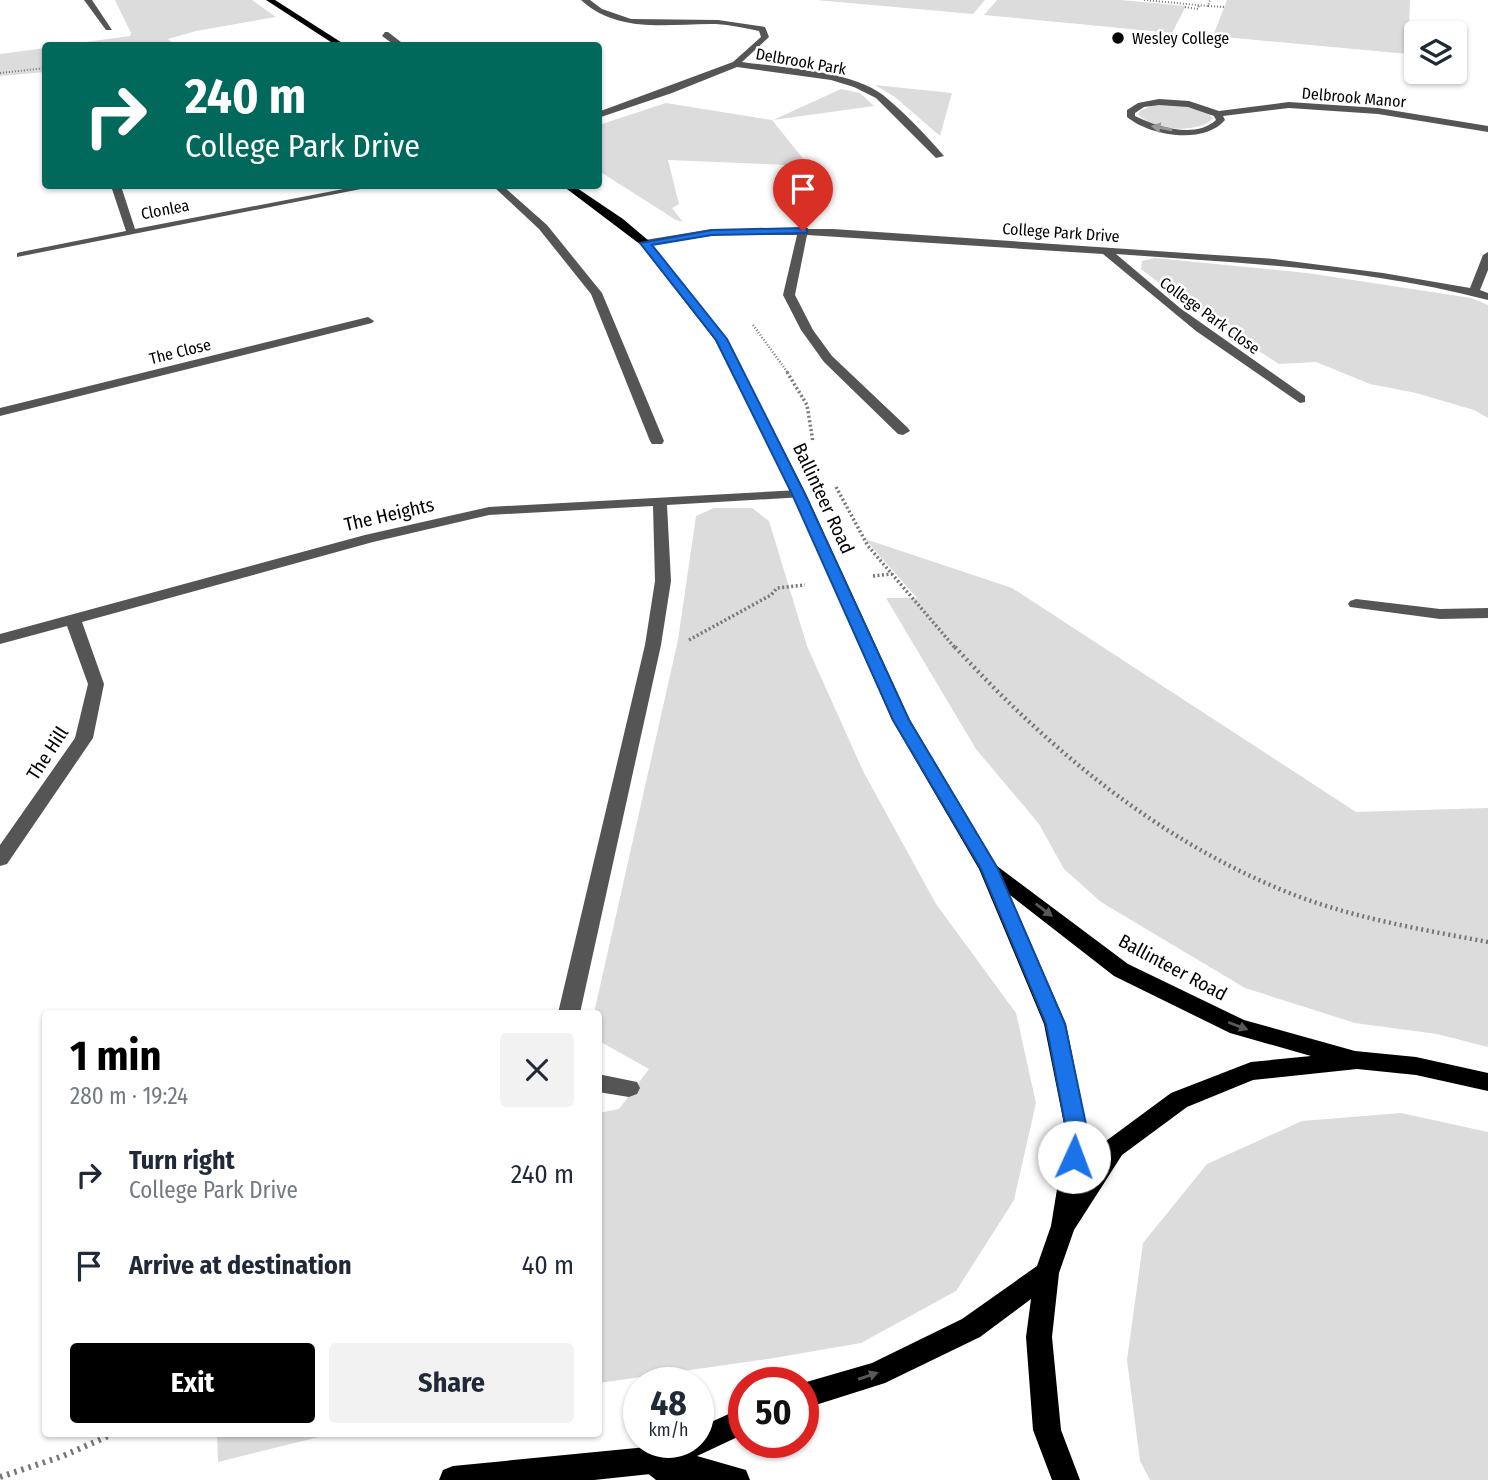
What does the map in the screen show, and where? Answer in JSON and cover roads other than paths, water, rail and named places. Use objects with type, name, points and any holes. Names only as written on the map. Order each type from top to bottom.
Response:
[{"type":"main road","points":[[271,0],[337,42]]},
{"type":"main road","name":"Ballinteer Road","points":[[572,189],[619,221],[645,243],[722,339],[799,494],[901,720],[989,869],[1055,1024],[1077,1134],[1063,1226]]},
{"type":"main road","name":"Ballinteer Road","points":[[989,869],[1121,970],[1238,1027],[1357,1060]]},
{"type":"main road","points":[[1066,1480],[1047,1430],[1039,1337],[1047,1273],[1063,1226],[1114,1148],[1178,1100],[1251,1071],[1357,1060],[1416,1066],[1488,1082]]},
{"type":"main road","points":[[819,1391],[876,1374],[971,1328],[1047,1273]]},
{"type":"main road","points":[[453,1480],[670,1470],[737,1480]]},
{"type":"street","points":[[88,0],[109,28]]},
{"type":"street","points":[[585,0],[603,12],[642,24],[715,22],[738,23],[762,29],[765,37],[736,64]]},
{"type":"street","points":[[385,34],[396,42]]},
{"type":"street","name":"Delbrook Park","points":[[602,114],[736,64],[832,78],[869,90],[939,156]]},
{"type":"street","name":"Delbrook Manor","points":[[1218,114],[1221,120],[1208,129],[1179,131],[1142,124],[1131,117],[1130,112],[1141,105],[1174,102],[1203,107],[1218,114],[1289,105],[1378,111],[1488,129]]},
{"type":"street","name":"Clonlea","points":[[117,189],[131,232]]},
{"type":"street","name":"Clonlea","points":[[22,255],[355,189]]},
{"type":"street","points":[[501,189],[543,227],[596,293],[657,441]]},
{"type":"street","points":[[803,231],[789,295],[807,330],[828,359],[903,431]]},
{"type":"street","name":"College Park Drive","points":[[645,243],[712,232],[803,231],[1274,262],[1383,276],[1474,292],[1488,297]]},
{"type":"street","name":"College Park Close","points":[[1106,251],[1178,312],[1300,399]]},
{"type":"street","points":[[1474,292],[1488,255]]},
{"type":"street","name":"The Close","points":[[0,412],[368,321]]},
{"type":"street","name":"The Heights","points":[[0,639],[370,538],[489,511],[799,494]]},
{"type":"street","points":[[570,1010],[653,645],[663,581],[660,501]]},
{"type":"street","points":[[1356,604],[1440,614],[1488,613]]},
{"type":"street","name":"The Hill","points":[[0,859],[84,738],[96,684],[74,619]]},
{"type":"street","points":[[602,1084],[629,1088]]},
{"type":"place","name":"Wesley College","points":[[1118,38]]}]
